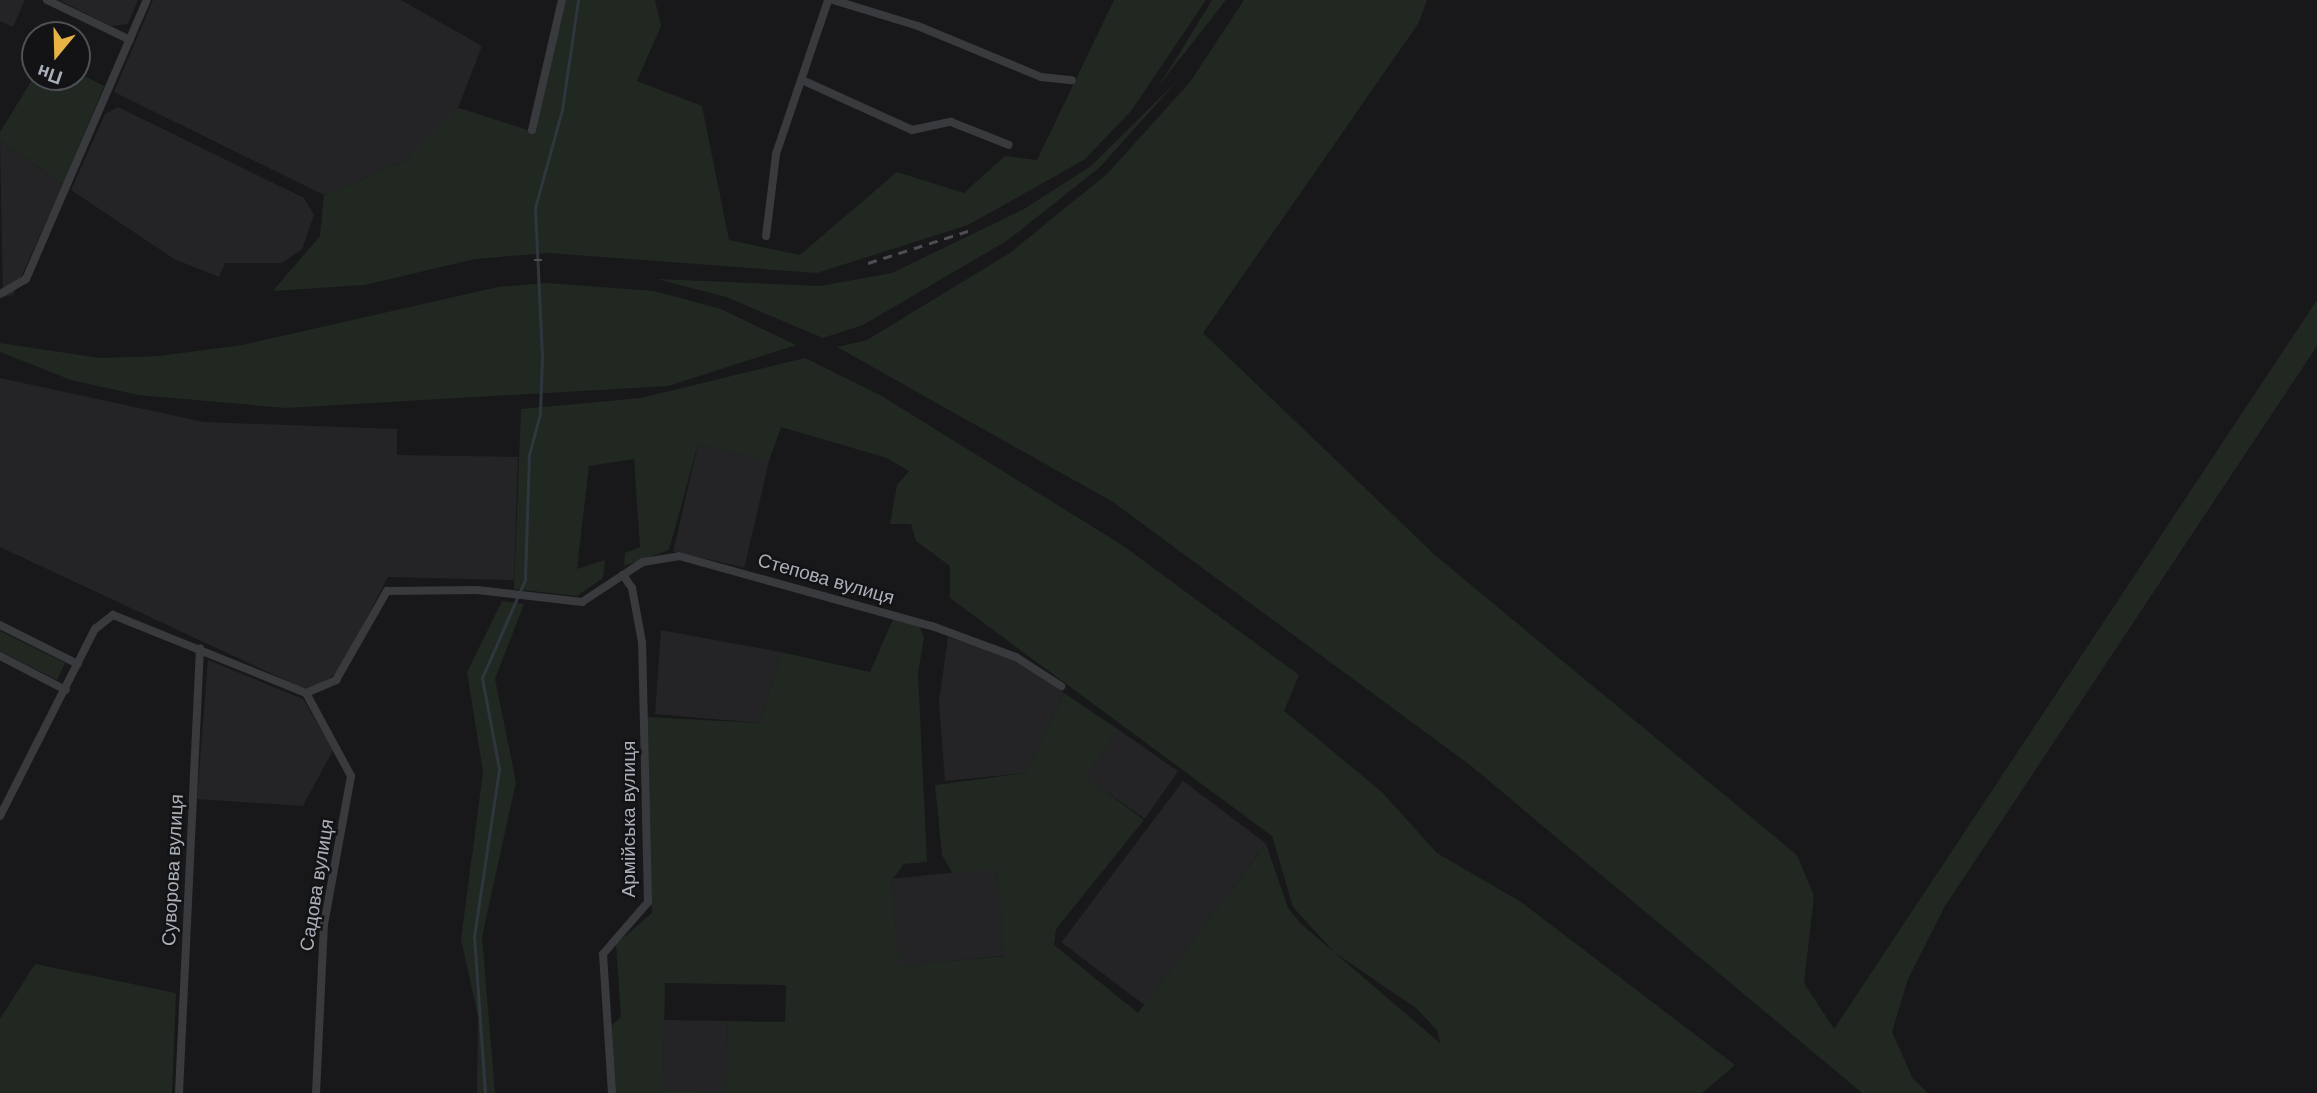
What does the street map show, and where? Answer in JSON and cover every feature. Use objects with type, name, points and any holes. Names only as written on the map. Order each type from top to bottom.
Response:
[{"type":"street","points":[[47,0],[130,40]]},
{"type":"street","points":[[0,294],[26,279],[147,0]]},
{"type":"street","points":[[532,130],[562,0]]},
{"type":"street","points":[[766,236],[773,164],[831,0],[918,26],[1041,77],[1072,80]]},
{"type":"street","points":[[802,80],[912,130],[951,122],[1009,145]]},
{"type":"street","name":"Степова вулиця","points":[[306,693],[336,680],[387,591],[477,590],[582,602],[643,562],[679,556],[707,560],[932,626],[1016,657],[1061,686]]},
{"type":"street","name":"Армійська вулиця","points":[[612,1093],[603,954],[648,902],[642,642],[632,588],[623,575]]},
{"type":"street","points":[[0,816],[97,624],[113,615],[306,693]]},
{"type":"street","points":[[0,625],[78,664]]},
{"type":"street","name":"Суворова вулиця","points":[[179,1093],[200,648]]},
{"type":"street","points":[[0,656],[66,690]]},
{"type":"street","name":"Садова вулиця","points":[[306,693],[351,776],[324,924],[316,1093]]},
{"type":"shaded area","points":[[0,0],[25,0],[13,27],[0,21]]},
{"type":"shaded area","points":[[59,0],[138,0],[128,24],[111,26]]},
{"type":"shaded area","points":[[153,0],[401,0],[482,46],[455,116],[407,160],[324,195],[114,92]]},
{"type":"shaded area","points":[[566,0],[655,0],[661,26],[637,81],[702,106],[729,240],[800,255],[897,172],[964,193],[1005,156],[1037,160],[1114,0],[1206,0],[1131,111],[1084,160],[968,225],[817,273],[548,253],[475,259],[365,285],[273,291],[320,236],[324,195],[407,160],[459,108],[534,132]]},
{"type":"shaded area","points":[[1212,0],[1226,0],[1157,88],[1179,54]]},
{"type":"shaded area","points":[[1244,0],[1427,0],[1418,24],[1203,333],[1436,556],[1797,855],[1814,896],[1804,983],[1834,1029],[2317,300],[2317,346],[1945,906],[1908,979],[1892,1032],[1913,1079],[1928,1093],[1862,1093],[1470,765],[1113,502],[837,347],[867,340],[1010,253],[1107,174],[1190,82]]},
{"type":"shaded area","points":[[91,79],[104,86],[63,184],[0,140],[0,132],[25,91],[91,91]]},
{"type":"shaded area","points":[[1179,79],[1100,167],[1008,240],[863,325],[823,338],[726,297],[657,279],[820,286],[892,273],[1024,209],[1091,166]]},
{"type":"shaded area","points":[[118,107],[304,198],[314,215],[302,249],[282,263],[225,263],[219,277],[174,259],[71,190],[105,114]]},
{"type":"shaded area","points":[[0,140],[63,184],[13,295],[3,297]]},
{"type":"shaded area","points":[[547,283],[654,291],[721,309],[796,345],[668,386],[286,408],[138,395],[71,380],[0,352],[0,343],[100,358],[159,356],[242,345],[498,287]]},
{"type":"shaded area","points":[[805,358],[880,395],[1122,545],[1299,675],[1284,711],[1382,792],[1437,853],[1521,902],[1735,1065],[1702,1093],[614,1093],[610,1027],[621,1017],[616,944],[652,913],[646,717],[760,723],[781,652],[870,672],[893,619],[919,625],[924,637],[918,673],[927,862],[904,864],[891,881],[900,966],[1005,956],[996,869],[953,874],[942,855],[935,785],[1026,773],[1064,693],[1119,730],[1086,777],[1144,820],[1056,929],[1054,945],[1138,1013],[1266,844],[1288,908],[1300,923],[1440,1043],[1437,1030],[1416,1008],[1334,952],[1293,907],[1272,836],[950,598],[950,566],[916,541],[911,524],[890,524],[897,485],[909,471],[887,458],[781,427],[769,461],[698,444],[669,550],[624,566],[625,553],[640,547],[634,459],[589,466],[577,569],[605,560],[603,578],[577,596],[514,589],[521,409],[641,398]],"holes":[[[665,983],[786,985],[785,1022],[728,1021],[726,1092],[663,1090]]]},
{"type":"shaded area","points":[[0,378],[204,422],[397,429],[397,455],[518,457],[514,580],[388,577],[339,671],[314,690],[298,686],[0,547]]},
{"type":"shaded area","points":[[698,444],[769,460],[744,568],[673,551]]},
{"type":"shaded area","points":[[502,601],[524,604],[495,679],[516,782],[482,937],[495,1093],[477,1093],[478,1017],[461,939],[483,772],[467,672]]},
{"type":"shaded area","points":[[661,630],[781,652],[760,723],[655,714]]},
{"type":"shaded area","points":[[0,631],[65,663],[57,680],[0,651]]},
{"type":"shaded area","points":[[948,637],[1015,659],[1064,693],[1026,773],[945,781],[939,702]]},
{"type":"shaded area","points":[[208,660],[303,699],[333,750],[303,806],[197,799]]},
{"type":"shaded area","points":[[1119,730],[1178,771],[1145,819],[1086,778]]},
{"type":"shaded area","points":[[1183,781],[1266,844],[1144,1005],[1061,942]]},
{"type":"shaded area","points":[[996,868],[1005,956],[900,967],[891,879]]},
{"type":"shaded area","points":[[35,964],[176,993],[172,1093],[0,1093],[0,1019]]},
{"type":"shaded area","points":[[664,1020],[728,1021],[727,1092],[663,1091]]},
{"type":"waterway","points":[[485,1093],[474,937],[499,769],[482,678],[525,580],[529,455],[540,414],[542,357],[535,208],[562,110],[578,0]]},
{"type":"railway","points":[[868,263],[974,229]]},
{"type":"railway","points":[[534,260],[542,260]]}]
